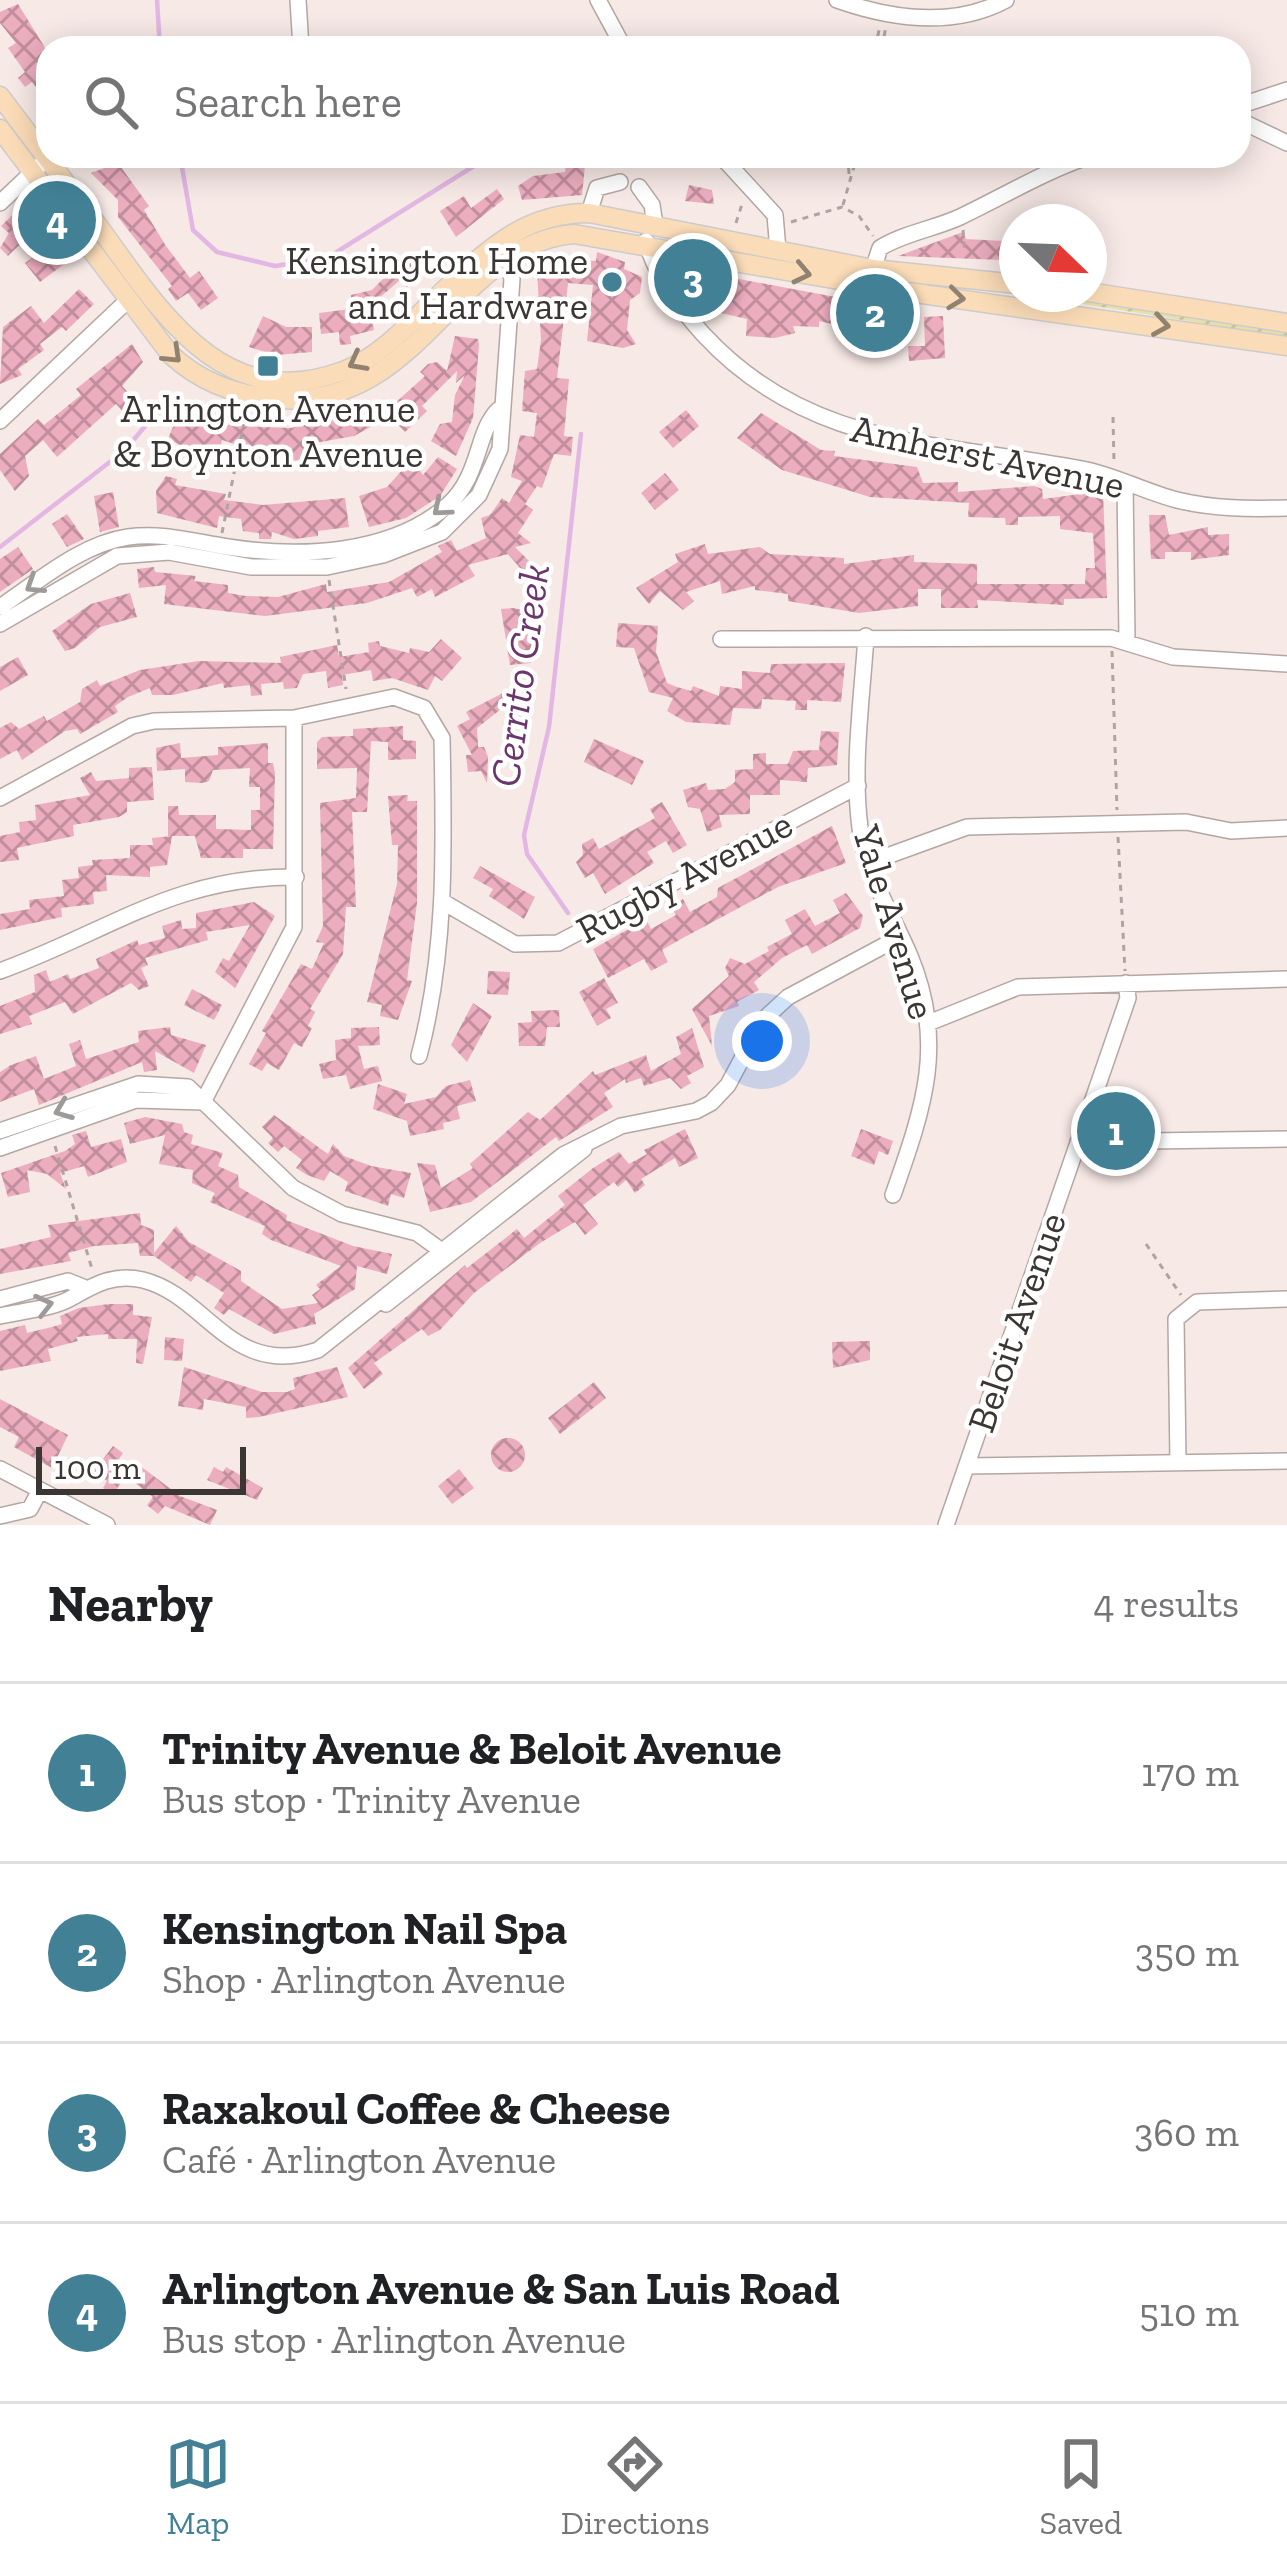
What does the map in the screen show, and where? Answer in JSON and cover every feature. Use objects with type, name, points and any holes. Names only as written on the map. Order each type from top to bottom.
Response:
[{"type":"main road","points":[[0,96],[36,160]]},
{"type":"main road","points":[[0,129],[36,162]]},
{"type":"main road","points":[[41,168],[128,300],[170,354],[203,379],[250,396],[304,400],[352,389],[379,374],[507,260],[555,236],[647,230],[999,288]]},
{"type":"main road","points":[[42,168],[186,339],[230,368],[285,380],[328,375],[364,360],[511,232],[546,217],[589,213],[834,280],[999,289]]},
{"type":"main road","points":[[1107,295],[1287,323]]},
{"type":"main road","points":[[1107,310],[1287,346]]},
{"type":"street","points":[[298,0],[300,36]]},
{"type":"street","points":[[598,0],[618,36]]},
{"type":"street","points":[[837,0],[886,14],[956,17],[1006,0]]},
{"type":"street","points":[[1251,102],[1287,90]]},
{"type":"street","points":[[1251,126],[1287,143]]},
{"type":"street","points":[[0,203],[36,168]]},
{"type":"street","points":[[733,168],[779,225],[778,250]]},
{"type":"street","points":[[873,269],[880,248],[957,218],[1022,182],[1059,168]]},
{"type":"street","points":[[589,213],[597,188],[620,182]]},
{"type":"street","name":"Amherst Avenue","points":[[639,187],[652,205],[647,230],[656,271],[686,316],[730,362],[790,406],[886,438],[1120,480],[1198,504],[1287,508]]},
{"type":"street","points":[[0,624],[117,556],[169,552],[251,568],[327,567],[412,546],[442,532],[479,495],[500,449],[504,421],[499,410],[512,279],[507,260]]},
{"type":"street","points":[[0,422],[128,300]]},
{"type":"street","points":[[0,607],[81,554],[125,537],[165,536],[290,554],[396,535],[424,522],[465,486],[478,464],[489,419],[499,410]]},
{"type":"street","points":[[1119,639],[1120,480]]},
{"type":"street","name":"Yale Avenue","points":[[866,636],[858,786],[868,863],[931,1022],[924,1101],[893,1195]]},
{"type":"street","points":[[721,639],[1119,639],[1173,657],[1287,664]]},
{"type":"street","points":[[0,798],[132,727],[181,716],[294,718],[405,699],[424,708],[438,727],[445,903],[439,969],[419,1056]]},
{"type":"street","points":[[203,1102],[294,927],[294,718]]},
{"type":"street","name":"Rugby Avenue","points":[[445,903],[515,944],[558,943],[858,786]]},
{"type":"street","points":[[868,863],[967,827],[1186,822],[1263,832],[1287,828]]},
{"type":"street","points":[[0,971],[178,892],[241,879],[296,877]]},
{"type":"street","points":[[0,1299],[68,1281],[89,1285],[143,1280],[225,1334],[278,1357],[318,1350],[562,1155],[651,1116],[696,1111],[735,1090],[745,1046],[788,997],[900,937]]},
{"type":"street","points":[[931,1022],[1018,987],[1287,979]]},
{"type":"street","name":"Beloit Avenue","points":[[946,1525],[1127,998],[1126,982]]},
{"type":"street","points":[[0,1131],[151,1082],[188,1088],[293,1188],[342,1214],[417,1233],[439,1249]]},
{"type":"street","points":[[0,1148],[136,1100],[203,1102]]},
{"type":"street","points":[[1078,1142],[1287,1139]]},
{"type":"street","points":[[371,1308],[386,1304],[570,1164],[590,1142]]},
{"type":"street","points":[[0,1316],[74,1297],[89,1285]]},
{"type":"street","points":[[1178,1463],[1173,1332],[1189,1306],[1209,1300],[1287,1299]]},
{"type":"street","points":[[967,1466],[1287,1461]]},
{"type":"street","points":[[0,1469],[107,1525]]},
{"type":"street","points":[[0,1516],[30,1509],[40,1490]]},
{"type":"path","points":[[883,36],[886,14]]},
{"type":"path","points":[[849,168],[849,176]]},
{"type":"path","points":[[842,206],[852,168]]},
{"type":"path","points":[[728,241],[748,184]]},
{"type":"path","points":[[779,225],[842,206],[860,216],[880,248]]},
{"type":"path","points":[[957,218],[967,238],[964,251]]},
{"type":"path","points":[[219,546],[246,417]]},
{"type":"path","points":[[1113,417],[1120,480]]},
{"type":"path","points":[[329,580],[349,707]]},
{"type":"path","points":[[1119,639],[1117,823],[1126,982]]},
{"type":"path","points":[[51,1133],[89,1285]]},
{"type":"path","points":[[1146,1244],[1189,1306]]},
{"type":"shaded area","points":[[1107,302],[1287,330],[1287,337],[1107,308]]},
{"type":"building","points":[[18,4],[38,36],[36,87],[32,82],[25,87],[18,78],[25,72],[8,48],[16,43],[0,23],[0,12]]},
{"type":"building","points":[[122,168],[149,206],[144,210],[166,246],[190,278],[199,271],[218,298],[201,310],[188,293],[176,301],[168,289],[172,286],[118,217],[118,200],[91,173]]},
{"type":"building","points":[[566,168],[585,168],[582,195],[522,200],[518,186],[533,176],[565,172]]},
{"type":"building","points":[[689,185],[712,190],[714,204],[685,201]]},
{"type":"building","points":[[497,189],[504,199],[456,237],[440,211],[464,196],[471,208]]},
{"type":"building","points":[[27,201],[45,220],[8,256],[0,248],[9,233],[1,226]]},
{"type":"building","points":[[963,232],[966,239],[999,241],[999,260],[898,256]]},
{"type":"building","points":[[49,245],[64,264],[40,282],[25,263]]},
{"type":"building","points":[[597,252],[625,262],[624,269],[642,277],[640,293],[630,300],[627,330],[636,344],[623,348],[587,341],[593,285],[568,283],[557,378],[569,379],[564,436],[573,437],[571,456],[554,454],[542,488],[537,486],[525,504],[533,510],[518,533],[531,543],[515,547],[541,573],[532,582],[508,554],[468,565],[475,576],[435,597],[432,589],[417,597],[412,588],[367,603],[265,616],[164,604],[166,585],[139,588],[137,569],[154,567],[155,572],[228,585],[228,593],[246,596],[278,597],[326,584],[327,592],[389,582],[442,552],[438,546],[451,540],[457,551],[486,538],[481,518],[490,515],[502,498],[509,503],[522,481],[511,477],[520,435],[534,437],[537,413],[522,411],[525,371],[537,369],[541,340],[537,270],[542,271],[545,257],[596,261]]},
{"type":"building","points":[[405,257],[421,275],[407,287],[400,280],[377,300],[381,316],[371,318],[374,330],[350,336],[351,344],[340,345],[339,332],[321,334],[319,313],[351,309],[351,295],[372,290]]},
{"type":"building","points":[[696,271],[894,308],[899,322],[889,337],[819,321],[819,327],[793,326],[795,333],[775,338],[746,336],[747,319],[704,309],[691,294],[685,286]]},
{"type":"building","points":[[79,289],[94,304],[66,331],[62,327],[40,344],[44,350],[18,369],[22,375],[0,384],[3,327],[31,306],[44,323]]},
{"type":"building","points":[[263,316],[286,327],[312,327],[312,352],[275,355],[249,347]]},
{"type":"building","points":[[943,316],[945,358],[909,361],[908,346],[925,346],[924,317]]},
{"type":"building","points":[[455,336],[478,339],[479,345],[473,418],[456,456],[431,441],[440,424],[452,422],[455,395],[465,375],[456,383],[457,371],[422,406],[427,411],[405,432],[385,412],[425,376],[420,372],[428,364],[437,362],[447,371]]},
{"type":"building","points":[[132,344],[143,362],[122,386],[141,406],[129,418],[116,404],[57,457],[43,440],[25,456],[29,476],[15,491],[0,470],[0,454],[38,419],[44,425],[81,395],[76,389]]},
{"type":"building","points":[[686,410],[699,426],[673,448],[659,432]]},
{"type":"building","points":[[368,411],[376,424],[354,436],[309,444],[308,461],[286,460],[222,440],[219,452],[188,449],[168,439],[175,422],[187,420],[190,412],[233,426],[291,428],[347,415],[348,422]]},
{"type":"building","points":[[761,413],[821,450],[835,451],[834,456],[917,467],[923,483],[958,482],[958,492],[1034,486],[1042,489],[1043,499],[1103,491],[1107,598],[1064,599],[1064,605],[977,600],[978,608],[941,608],[941,589],[918,589],[918,606],[859,613],[788,601],[788,594],[755,590],[755,586],[722,594],[720,581],[686,592],[694,601],[683,610],[660,591],[649,604],[636,588],[678,562],[675,554],[705,544],[708,554],[760,547],[770,554],[844,558],[844,564],[914,555],[914,562],[977,564],[977,584],[1085,584],[1086,568],[1095,568],[1093,533],[1060,529],[1060,516],[1018,517],[1018,525],[1006,525],[1005,518],[968,517],[969,503],[870,497],[782,470],[737,438]]},
{"type":"building","points":[[438,457],[457,469],[440,496],[406,518],[369,527],[359,496],[387,487],[412,459],[423,475]]},
{"type":"building","points":[[665,473],[679,490],[655,510],[641,493]]},
{"type":"building","points":[[166,476],[177,479],[175,485],[226,494],[224,500],[263,505],[345,498],[349,527],[294,539],[272,532],[271,539],[259,539],[259,533],[243,531],[241,519],[219,516],[217,528],[157,513],[156,491]]},
{"type":"building","points":[[113,492],[119,527],[100,532],[94,496]]},
{"type":"building","points":[[67,514],[84,539],[67,547],[52,524]]},
{"type":"building","points":[[1149,515],[1165,515],[1169,535],[1208,527],[1208,535],[1229,534],[1229,555],[1191,560],[1191,552],[1165,552],[1165,559],[1151,559]]},
{"type":"building","points":[[18,547],[33,569],[0,592],[0,559]]},
{"type":"building","points":[[130,593],[137,617],[100,627],[65,651],[52,631],[91,604]]},
{"type":"building","points":[[501,609],[526,611],[528,627],[533,627],[539,655],[530,656],[531,663],[510,665]]},
{"type":"building","points":[[618,623],[658,626],[656,652],[667,683],[677,687],[691,691],[693,686],[719,696],[720,686],[742,689],[742,671],[770,673],[771,664],[845,663],[841,702],[807,700],[807,710],[795,710],[796,701],[762,699],[761,709],[733,708],[730,725],[686,722],[667,711],[673,698],[649,692],[634,648],[616,647]]},
{"type":"building","points":[[441,639],[462,658],[442,681],[435,676],[428,690],[392,678],[373,681],[371,670],[342,675],[343,685],[328,688],[326,671],[303,674],[297,688],[284,689],[283,682],[261,684],[262,695],[251,696],[250,685],[224,688],[223,683],[173,695],[152,695],[150,688],[128,697],[115,706],[118,712],[80,734],[77,729],[65,731],[22,760],[17,750],[0,759],[0,728],[11,722],[19,729],[44,716],[47,721],[80,702],[82,689],[97,680],[100,686],[140,670],[199,661],[281,663],[280,657],[337,645],[339,657],[369,652],[368,643],[379,641],[380,646],[409,653],[410,648],[429,652]]},
{"type":"building","points":[[18,657],[28,675],[0,691],[0,667]]},
{"type":"building","points":[[505,692],[510,702],[477,728],[478,747],[484,747],[488,757],[487,783],[481,771],[468,772],[466,755],[472,755],[457,726],[470,719],[466,712]]},
{"type":"building","points":[[403,726],[403,740],[416,741],[416,759],[388,760],[388,742],[371,741],[367,812],[352,812],[356,907],[346,907],[343,954],[310,1009],[315,1012],[308,1026],[312,1028],[302,1047],[294,1043],[279,1070],[267,1063],[262,1071],[249,1064],[266,1033],[262,1031],[301,964],[312,969],[324,943],[316,942],[323,926],[320,803],[356,798],[357,768],[317,769],[317,742],[322,737],[353,736],[353,729]]},
{"type":"building","points":[[821,731],[839,732],[837,765],[808,768],[807,782],[780,780],[780,795],[750,795],[750,814],[719,815],[722,827],[707,832],[700,809],[688,807],[683,790],[706,783],[708,790],[725,789],[735,782],[735,770],[753,769],[753,754],[766,753],[766,764],[788,764],[793,751],[819,750]]},
{"type":"building","points":[[594,739],[644,761],[632,785],[584,762]]},
{"type":"building","points":[[180,743],[181,758],[218,755],[218,747],[268,743],[268,763],[273,763],[275,773],[273,849],[243,849],[243,858],[201,858],[195,836],[168,836],[168,806],[178,806],[179,815],[216,815],[216,829],[251,830],[251,810],[260,810],[260,787],[249,787],[250,768],[213,770],[209,781],[202,783],[185,782],[185,769],[157,771],[156,748]]},
{"type":"building","points":[[152,767],[154,800],[127,802],[127,812],[119,817],[73,825],[74,836],[17,848],[19,860],[0,862],[0,836],[20,832],[19,822],[36,820],[35,805],[90,795],[80,778],[91,772],[96,781],[129,778],[129,768]]},
{"type":"building","points":[[408,795],[407,801],[417,801],[417,903],[407,980],[412,981],[398,1020],[380,1016],[382,1005],[367,1002],[397,884],[398,845],[392,845],[388,796]]},
{"type":"building","points":[[662,802],[687,845],[673,853],[666,841],[647,852],[654,863],[605,894],[593,873],[585,878],[576,862],[583,855],[582,844],[593,838],[599,849],[655,818],[650,809]]},
{"type":"building","points":[[832,826],[846,863],[778,887],[681,939],[662,950],[668,962],[651,971],[644,959],[608,978],[593,949],[646,919],[651,929],[676,915],[671,906],[683,899],[690,912],[717,897],[718,888]]},
{"type":"building","points":[[172,836],[167,865],[150,867],[150,877],[106,875],[107,891],[93,892],[94,904],[61,908],[62,917],[0,930],[0,914],[30,909],[29,900],[64,896],[62,880],[79,878],[78,867],[93,865],[92,860],[130,858],[130,845],[153,845],[152,838]]},
{"type":"building","points":[[480,866],[535,897],[524,919],[489,896],[493,889],[473,878]]},
{"type":"building","points":[[846,893],[863,916],[860,928],[812,954],[807,945],[782,958],[754,982],[759,990],[737,1002],[739,1006],[709,1016],[712,1046],[692,1009],[729,976],[725,968],[730,958],[745,964],[769,951],[767,947],[792,934],[785,920],[805,909],[815,926],[840,913],[833,900]]},
{"type":"building","points":[[254,902],[275,916],[235,988],[215,972],[223,958],[229,961],[250,925],[206,932],[208,940],[145,958],[148,965],[141,968],[149,986],[139,990],[131,983],[73,1014],[65,1002],[29,1016],[32,1024],[0,1034],[0,1006],[35,992],[34,975],[46,970],[50,982],[68,974],[70,979],[99,968],[96,959],[137,940],[139,945],[165,938],[162,926],[181,920],[182,929],[196,928],[196,913]]},
{"type":"building","points":[[488,971],[510,972],[508,995],[487,994]]},
{"type":"building","points":[[604,978],[618,1003],[606,1009],[611,1018],[597,1026],[579,992]]},
{"type":"building","points":[[192,989],[222,1005],[214,1020],[184,1005]]},
{"type":"building","points":[[473,1003],[492,1016],[467,1062],[451,1045]]},
{"type":"building","points":[[559,1010],[560,1027],[547,1027],[545,1046],[519,1046],[518,1023],[532,1022],[531,1011]]},
{"type":"building","points":[[170,1027],[171,1035],[206,1045],[194,1073],[155,1051],[157,1070],[144,1072],[142,1062],[39,1105],[34,1089],[0,1102],[0,1072],[11,1065],[36,1056],[44,1079],[76,1066],[69,1044],[80,1040],[86,1059],[139,1042],[138,1031]]},
{"type":"building","points":[[379,1027],[380,1045],[358,1046],[364,1069],[378,1066],[382,1081],[350,1089],[346,1075],[323,1079],[319,1064],[336,1060],[335,1040],[351,1038],[351,1028]]},
{"type":"building","points":[[692,1028],[704,1067],[687,1076],[691,1083],[681,1089],[670,1078],[644,1086],[641,1078],[626,1083],[625,1079],[604,1093],[613,1107],[559,1141],[556,1137],[471,1202],[430,1212],[417,1163],[435,1165],[441,1188],[473,1168],[470,1164],[528,1112],[540,1120],[593,1071],[595,1075],[646,1055],[651,1071],[681,1054],[676,1037]]},
{"type":"building","points":[[470,1080],[476,1101],[457,1106],[460,1119],[443,1123],[444,1129],[410,1136],[407,1121],[373,1109],[378,1084],[407,1094],[404,1104],[436,1097],[446,1086]]},
{"type":"building","points":[[274,1115],[328,1154],[333,1144],[344,1156],[411,1173],[404,1198],[391,1194],[388,1206],[345,1191],[348,1182],[330,1171],[324,1181],[296,1168],[302,1160],[284,1146],[278,1152],[268,1143],[273,1138],[262,1127]]},
{"type":"building","points":[[145,1117],[182,1124],[184,1132],[193,1135],[191,1144],[223,1153],[218,1166],[238,1175],[239,1187],[287,1215],[286,1220],[353,1246],[392,1254],[387,1274],[357,1266],[355,1289],[314,1314],[316,1324],[274,1334],[229,1309],[224,1315],[214,1308],[224,1293],[196,1275],[191,1282],[154,1256],[140,1256],[138,1243],[94,1246],[68,1253],[71,1261],[0,1274],[0,1249],[51,1237],[48,1225],[140,1213],[141,1225],[154,1230],[154,1253],[176,1226],[189,1242],[241,1271],[241,1281],[282,1309],[318,1303],[312,1295],[320,1289],[316,1285],[341,1266],[271,1240],[262,1234],[265,1226],[210,1202],[215,1193],[192,1183],[193,1170],[159,1164],[165,1135],[130,1144],[124,1123]]},
{"type":"building","points":[[685,1129],[698,1158],[679,1167],[675,1158],[641,1179],[645,1185],[635,1193],[626,1180],[618,1187],[614,1182],[583,1205],[598,1224],[585,1235],[575,1222],[540,1243],[474,1293],[440,1330],[428,1336],[422,1329],[374,1363],[383,1374],[364,1389],[348,1368],[465,1265],[467,1268],[517,1229],[524,1238],[565,1205],[558,1196],[593,1168],[619,1152],[629,1164],[647,1154],[644,1150]]},
{"type":"building","points":[[861,1129],[893,1141],[888,1155],[879,1151],[874,1165],[851,1156]]},
{"type":"building","points":[[86,1131],[91,1147],[121,1139],[127,1162],[88,1177],[84,1166],[60,1173],[66,1189],[47,1174],[27,1170],[30,1192],[8,1197],[1,1173],[65,1151],[75,1144],[72,1135]]},
{"type":"building","points":[[133,1304],[133,1315],[152,1317],[143,1364],[136,1363],[137,1339],[108,1339],[108,1334],[76,1337],[78,1341],[48,1349],[51,1361],[0,1371],[0,1331],[25,1325],[27,1333],[52,1327],[62,1324],[60,1316],[79,1308]]},
{"type":"building","points":[[165,1337],[184,1339],[182,1361],[164,1360]]},
{"type":"building","points":[[870,1341],[870,1360],[833,1368],[832,1342]]},
{"type":"building","points":[[184,1367],[262,1392],[287,1392],[295,1389],[293,1378],[337,1367],[348,1397],[246,1418],[246,1407],[204,1399],[203,1410],[178,1406]]},
{"type":"building","points":[[594,1382],[606,1398],[560,1434],[548,1418]]},
{"type":"building","points":[[0,1399],[68,1435],[52,1468],[14,1447],[19,1437],[0,1427]]},
{"type":"building","points":[[508,1438],[520,1443],[525,1455],[520,1467],[508,1472],[496,1467],[491,1455],[496,1443]]},
{"type":"building","points":[[113,1446],[123,1453],[119,1459],[143,1468],[180,1496],[217,1510],[210,1525],[165,1506],[158,1514],[147,1505],[153,1497],[126,1476],[113,1494],[103,1488],[107,1481],[94,1471]]},
{"type":"building","points":[[214,1467],[223,1472],[226,1467],[263,1488],[257,1500],[207,1480]]},
{"type":"building","points":[[459,1469],[474,1488],[452,1504],[438,1486]]},
{"type":"waterway","name":"Cerrito Creek","points":[[157,0],[159,36]]},
{"type":"waterway","name":"Cerrito Creek","points":[[182,168],[193,230],[217,252],[275,266],[327,258],[471,168]]},
{"type":"waterway","name":"Cerrito Creek","points":[[0,547],[124,451],[153,417]]},
{"type":"waterway","name":"Cerrito Creek","points":[[568,913],[527,854],[524,835],[549,727],[581,434]]},
{"type":"place","name":"Arlington Avenue & San Luis Road","points":[[57,220]]},
{"type":"place","name":"Raxakoul Coffee & Cheese","points":[[693,278]]},
{"type":"place","name":"Kensington Home and Hardware","points":[[612,282]]},
{"type":"place","name":"Kensington Nail Spa","points":[[875,313]]},
{"type":"place","name":"Arlington Avenue & Boynton Avenue","points":[[268,366]]},
{"type":"place","name":"Trinity Avenue & Beloit Avenue","points":[[1116,1131]]}]
